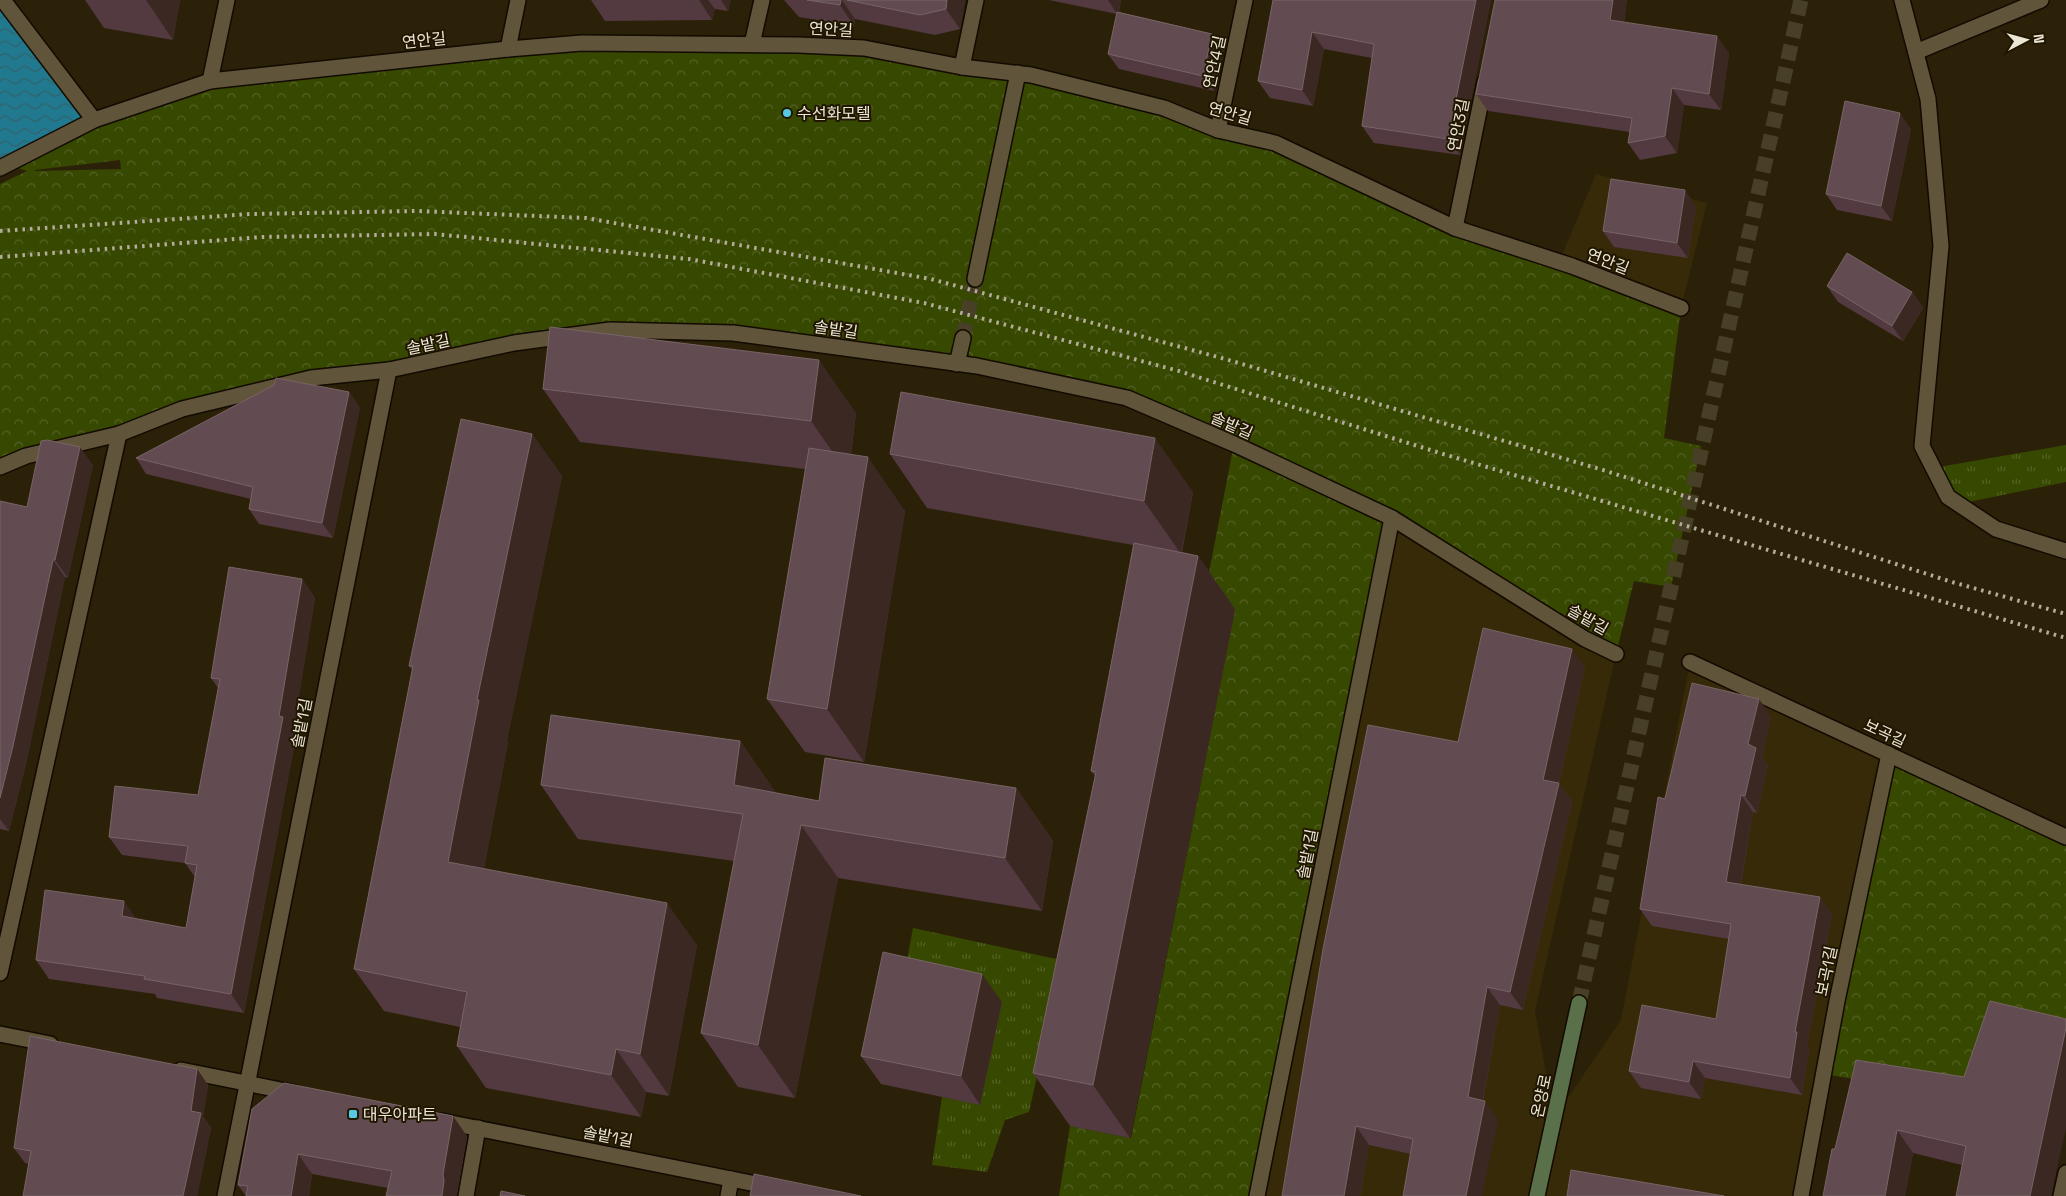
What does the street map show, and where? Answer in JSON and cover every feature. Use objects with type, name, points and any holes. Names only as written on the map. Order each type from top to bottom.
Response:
[{"type":"main road","name":"온양로","points":[[1537,1196],[1579,1003]]},
{"type":"street","points":[[3,0],[94,120]]},
{"type":"street","points":[[210,81],[227,0]]},
{"type":"street","points":[[508,49],[518,0]]},
{"type":"street","points":[[752,44],[762,0]]},
{"type":"street","points":[[962,67],[976,0]]},
{"type":"street","name":"연안4길","points":[[1218,130],[1245,0]]},
{"type":"street","points":[[1902,0],[1928,99],[1941,246],[1922,446],[1948,497],[1996,529],[2066,550]]},
{"type":"street","points":[[1916,52],[2041,0]]},
{"type":"street","name":"연안길","points":[[0,168],[94,120],[210,81],[508,49],[582,43],[752,44],[864,48],[962,67],[1018,73],[1164,108],[1218,130],[1275,144],[1455,228],[1572,266],[1681,308]]},
{"type":"street","name":"연안3길","points":[[1455,228],[1488,66]]},
{"type":"street","points":[[975,279],[1018,73]]},
{"type":"street","name":"솔밭길","points":[[0,467],[26,456],[119,434],[182,409],[311,378],[388,370],[514,343],[610,330],[733,333],[958,364],[1127,398],[1234,444],[1392,518],[1585,639],[1616,654]]},
{"type":"street","points":[[958,364],[963,338]]},
{"type":"street","name":"솔밭1길","points":[[225,1196],[388,370]]},
{"type":"street","points":[[0,973],[119,434]]},
{"type":"street","name":"솔밭1길","points":[[1257,1196],[1392,518]]},
{"type":"street","name":"보곡길","points":[[1690,662],[2066,837]]},
{"type":"street","name":"보곡1길","points":[[1801,1196],[1838,1001],[1889,754]]},
{"type":"street","points":[[0,1034],[67,1048]]},
{"type":"street","points":[[162,1066],[305,1095]]},
{"type":"street","name":"솔밭1길","points":[[430,1119],[789,1190]]},
{"type":"street","points":[[466,1196],[478,1128]]},
{"type":"street","points":[[2061,1196],[2066,1173]]},
{"type":"street","points":[[728,1196],[731,1179]]},
{"type":"shaded area","points":[[1596,174],[1707,203],[1681,308],[1559,262]]},
{"type":"shaded area","points":[[1392,518],[1616,654],[1535,1011],[1554,1118],[1621,1020],[1690,662],[1889,754],[1801,1196],[1257,1196]]},
{"type":"green space","points":[[864,48],[1018,73],[1275,143],[1455,228],[1681,308],[1664,438],[1701,446],[1671,587],[1634,581],[1616,654],[1392,518],[1257,1196],[1059,1196],[1070,1126],[1131,1138],[1235,610],[1203,603],[1234,444],[1127,398],[803,342],[610,330],[311,378],[0,467],[0,184],[27,171],[0,162],[94,120],[210,81],[508,49]],"holes":[[[120,160],[121,169],[35,171]]]},
{"type":"green space","points":[[2066,445],[2066,482],[1959,504],[1933,468]]},
{"type":"green space","points":[[1889,754],[2066,837],[2066,1035],[1980,1100],[1824,1074]]},
{"type":"green space","points":[[913,928],[1056,959],[1058,982],[1029,1112],[1005,1120],[987,1172],[932,1165],[942,1097],[981,1104],[903,981]]},
{"type":"water","points":[[0,0],[94,120],[0,168]]},
{"type":"building","points":[[807,0],[841,0],[840,5]]},
{"type":"building","points":[[847,0],[947,0],[946,9],[920,15]]},
{"type":"building","points":[[1273,0],[1476,0],[1448,139],[1362,126],[1374,44],[1312,32],[1302,90],[1258,81]]},
{"type":"building","points":[[1495,0],[1613,0],[1610,20],[1717,36],[1709,94],[1672,88],[1665,136],[1628,143],[1632,118],[1476,94]]},
{"type":"building","points":[[1117,12],[1212,34],[1203,76],[1108,54]]},
{"type":"building","points":[[1845,101],[1900,113],[1881,206],[1826,194]]},
{"type":"building","points":[[1611,179],[1685,190],[1677,243],[1603,231]]},
{"type":"building","points":[[1847,253],[1912,292],[1892,326],[1827,286]]},
{"type":"building","points":[[550,327],[819,360],[811,421],[543,389]]},
{"type":"building","points":[[276,378],[349,392],[322,523],[249,509],[253,487],[136,458],[274,385]]},
{"type":"building","points":[[901,392],[1155,438],[1144,501],[890,454]]},
{"type":"building","points":[[461,419],[532,434],[477,700],[479,700],[448,862],[667,903],[640,1054],[616,1049],[611,1075],[457,1046],[467,992],[354,969],[413,666],[409,666]]},
{"type":"building","points":[[47,440],[80,447],[0,798],[0,501],[27,507],[41,441]]},
{"type":"building","points":[[809,448],[868,457],[827,709],[767,699]]},
{"type":"building","points":[[1134,543],[1198,556],[1093,1085],[1033,1073],[1096,772],[1091,771]]},
{"type":"building","points":[[229,567],[302,579],[279,716],[283,717],[231,994],[144,979],[145,976],[36,960],[45,890],[124,901],[122,916],[186,928],[197,865],[185,863],[188,846],[109,837],[115,786],[198,795],[220,679],[211,678]]},
{"type":"building","points":[[1483,628],[1572,649],[1543,780],[1559,783],[1510,992],[1487,987],[1468,1097],[1485,1101],[1466,1196],[1403,1196],[1413,1139],[1356,1126],[1344,1196],[1282,1196],[1323,949],[1368,725],[1458,742]]},
{"type":"building","points":[[1692,683],[1759,699],[1748,744],[1756,748],[1745,796],[1741,795],[1726,882],[1820,897],[1795,1032],[1797,1032],[1790,1078],[1693,1061],[1689,1082],[1629,1071],[1642,1005],[1716,1019],[1731,924],[1640,909],[1658,797],[1665,799]]},
{"type":"building","points":[[551,715],[740,741],[734,785],[819,801],[825,758],[1016,788],[1005,858],[801,825],[758,1045],[701,1033],[743,814],[541,785]]},
{"type":"building","points":[[883,952],[982,974],[961,1076],[861,1056]]},
{"type":"building","points":[[1990,1001],[2066,1019],[2066,1028],[2030,1196],[1956,1196],[1966,1146],[1897,1130],[1885,1196],[1823,1196],[1832,1149],[1835,1149],[1856,1060],[1964,1077]]},
{"type":"building","points":[[30,1036],[197,1069],[191,1111],[201,1113],[183,1196],[23,1196],[31,1151],[14,1148]]},
{"type":"building","points":[[284,1083],[453,1116],[443,1174],[442,1196],[386,1196],[392,1171],[298,1154],[291,1196],[246,1196],[248,1186],[238,1185],[252,1109]]},
{"type":"building","points":[[1571,1170],[1724,1196],[1567,1196]]},
{"type":"building","points":[[754,1174],[861,1196],[750,1196]]},
{"type":"building","points":[[501,1191],[525,1196],[500,1196]]},
{"type":"tunnel","points":[[1579,1003],[1801,0]]},
{"type":"tunnel","points":[[963,338],[975,279]]},
{"type":"railway","points":[[0,231],[251,214],[417,211],[586,218],[931,279],[1225,359],[1603,470],[1952,582],[2066,614]]},
{"type":"railway","points":[[0,257],[262,237],[435,234],[689,259],[924,303],[1179,371],[1443,454],[2066,638]]},
{"type":"place","name":"수선화모텔","points":[[787,113]]},
{"type":"place","name":"대우아파트","points":[[353,1114]]}]
